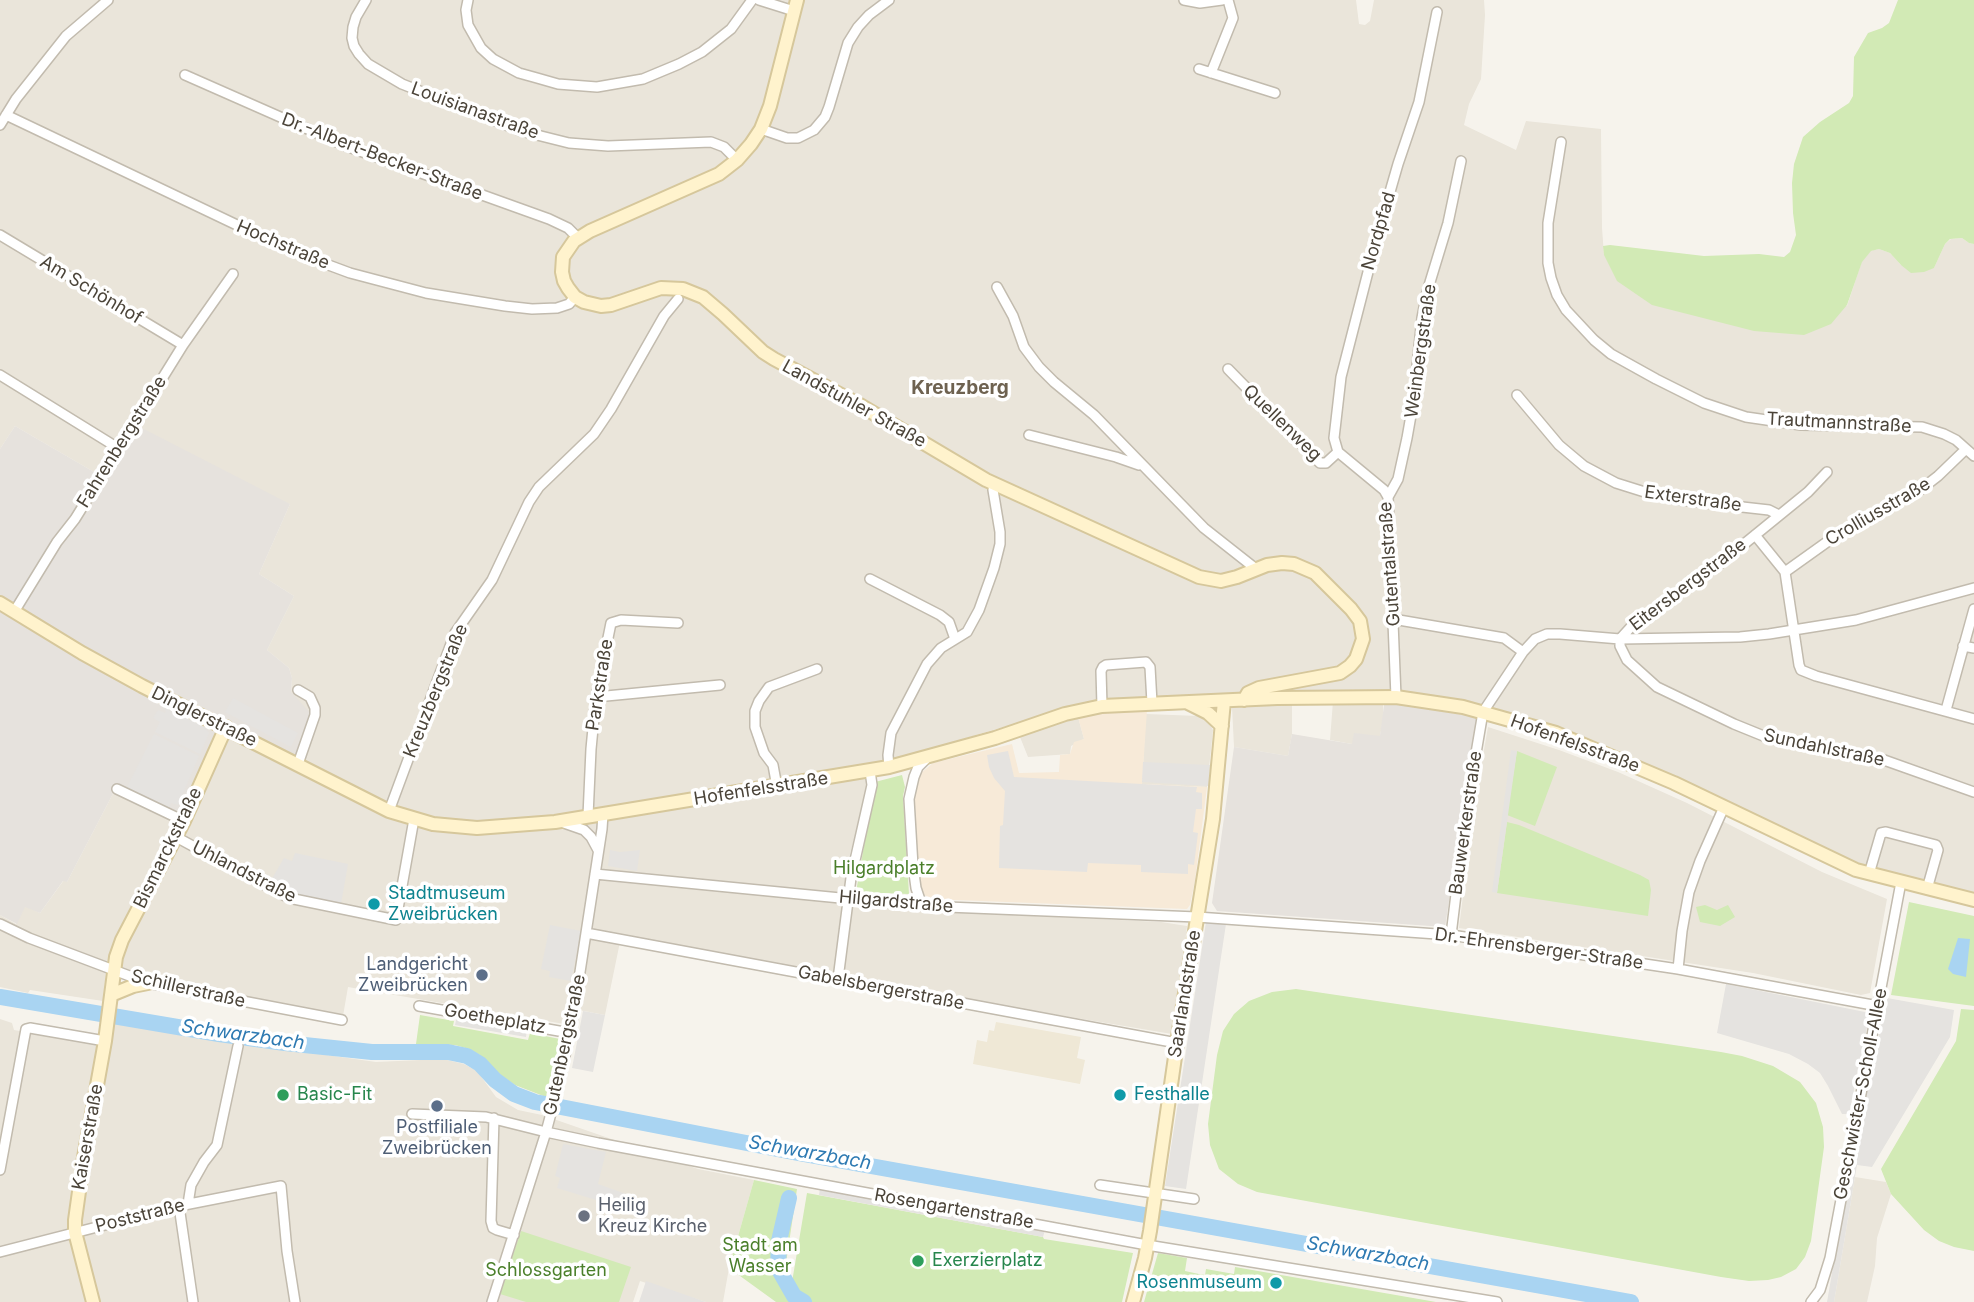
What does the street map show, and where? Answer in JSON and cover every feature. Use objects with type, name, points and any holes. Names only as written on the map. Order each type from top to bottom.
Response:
[{"type":"main road","points":[[575,297],[564,281],[562,266],[567,250],[578,238],[719,174],[737,160],[761,129],[770,106],[796,5]]},
{"type":"main road","name":"Landstuhler Straße","points":[[575,297],[601,306],[662,288],[672,287],[691,292],[714,305],[774,359],[858,404],[994,484],[1199,577],[1221,581],[1272,564],[1288,563],[1315,573],[1357,617],[1362,627],[1363,639],[1356,659],[1340,673],[1259,688],[1248,693],[1244,700]]},
{"type":"main road","name":"Dinglerstraße","points":[[0,603],[111,670],[389,811],[414,819]]},
{"type":"main road","name":"Hofenfelsstraße","points":[[414,819],[433,824],[477,828],[555,822],[889,768],[995,738],[1065,714],[1102,706],[1396,697],[1483,712],[1575,741],[1724,807],[1841,864],[1901,883],[1974,900]]},
{"type":"main road","name":"Saarlandstraße","points":[[1133,1302],[1150,1231],[1213,819],[1224,701]]},
{"type":"main road","points":[[1188,702],[1208,713],[1222,726]]},
{"type":"main road","name":"Bismarckstraße","points":[[115,971],[116,957],[122,940],[184,821],[226,727]]},
{"type":"main road","name":"Kaiserstraße","points":[[93,1302],[75,1232],[75,1220],[115,971]]},
{"type":"main road","points":[[111,996],[133,986],[148,983]]},
{"type":"street","points":[[0,125],[66,36],[108,0]]},
{"type":"street","name":"Louisianastraße","points":[[366,0],[353,27],[354,46],[368,64],[402,84],[521,131],[561,141],[608,146],[711,142],[724,147],[737,160]]},
{"type":"street","points":[[468,0],[468,25],[481,48],[493,59],[519,73],[559,84],[597,87],[643,79],[702,52],[731,29],[752,0]]},
{"type":"street","points":[[759,0],[796,5]]},
{"type":"street","points":[[761,129],[776,135],[798,138],[814,130],[825,117],[841,63],[853,35],[869,15],[889,0]]},
{"type":"street","points":[[1184,0],[1200,3],[1222,0]]},
{"type":"street","points":[[1211,73],[1233,18],[1228,0]]},
{"type":"street","name":"Nordpfad","points":[[1338,452],[1334,438],[1341,377],[1377,237],[1419,102],[1437,12]]},
{"type":"street","points":[[1199,69],[1275,93]]},
{"type":"street","name":"Dr.-Albert-Becker-Straße","points":[[184,75],[357,150],[560,224],[578,238]]},
{"type":"street","name":"Hochstraße","points":[[6,115],[260,236],[350,273],[426,293],[532,309],[557,308],[569,304],[575,297]]},
{"type":"street","name":"Trautmannstraße","points":[[1561,142],[1548,223],[1547,247],[1551,278],[1566,310],[1611,354],[1704,402],[1746,417],[1801,425],[1922,427],[1944,434],[1974,456]]},
{"type":"street","name":"Weinbergstraße","points":[[1388,497],[1398,479],[1407,438],[1427,292],[1448,223],[1461,161]]},
{"type":"street","name":"Am Schönhof","points":[[0,235],[183,345]]},
{"type":"street","name":"Fahrenbergstraße","points":[[15,612],[50,552],[75,519],[183,345],[233,274]]},
{"type":"street","points":[[997,287],[1013,316],[1024,347],[1040,367],[1094,415],[1204,528],[1256,569]]},
{"type":"street","name":"Kreuzbergstraße","points":[[389,811],[456,633],[492,580],[529,502],[539,486],[594,434],[664,316],[678,299]]},
{"type":"street","name":"Quellenweg","points":[[1228,369],[1320,463],[1326,463],[1338,452]]},
{"type":"street","points":[[0,374],[118,449]]},
{"type":"street","name":"Exterstraße","points":[[1517,395],[1559,445],[1584,466],[1616,483],[1661,496],[1769,510],[1779,515]]},
{"type":"street","points":[[1029,435],[1144,466]]},
{"type":"street","name":"Crolliusstraße","points":[[1785,572],[1841,532],[1920,490],[1966,449]]},
{"type":"street","name":"Gutentalstraße","points":[[1338,452],[1384,490],[1388,497],[1396,697]]},
{"type":"street","name":"Eitersbergstraße","points":[[1483,712],[1523,652],[1535,639],[1560,634],[1620,639],[1630,628],[1701,579],[1808,492],[1827,472]]},
{"type":"street","points":[[889,768],[889,745],[896,721],[933,655],[967,632],[975,620],[998,555],[1000,532],[994,484]]},
{"type":"street","points":[[1755,535],[1785,572],[1798,665],[1801,670],[1974,719]]},
{"type":"street","points":[[870,579],[940,615],[949,622],[955,639]]},
{"type":"street","points":[[1620,639],[1740,637],[1794,631],[1879,615],[1974,588]]},
{"type":"street","points":[[1946,710],[1974,609]]},
{"type":"street","points":[[1393,619],[1499,636],[1523,652]]},
{"type":"street","name":"Parkstraße","points":[[588,816],[596,697],[611,623],[621,620],[678,623]]},
{"type":"street","name":"Sundahlstraße","points":[[1620,639],[1620,646],[1628,660],[1657,687],[1734,724],[1766,737],[1884,760],[1974,792]]},
{"type":"street","points":[[1963,646],[1974,649]]},
{"type":"street","points":[[1102,706],[1103,667],[1146,662],[1150,667],[1152,703]]},
{"type":"street","points":[[777,786],[773,765],[764,753],[755,727],[755,711],[769,687],[817,669]]},
{"type":"street","points":[[596,697],[720,685]]},
{"type":"street","points":[[298,690],[310,697],[315,708],[298,764]]},
{"type":"street","name":"Bauwerkerstraße","points":[[1451,935],[1466,812],[1483,712]]},
{"type":"street","points":[[922,905],[913,866],[909,799],[918,767],[927,758]]},
{"type":"street","points":[[838,979],[848,898],[872,785],[870,771]]},
{"type":"street","points":[[117,789],[184,821]]},
{"type":"street","points":[[1678,969],[1689,892],[1724,807]]},
{"type":"street","name":"Gutenbergstraße","points":[[492,1302],[546,1132],[570,1032],[603,814]]},
{"type":"street","name":"Uhlandstraße","points":[[176,837],[289,898],[396,920],[414,819]]},
{"type":"street","points":[[555,822],[584,830],[591,837],[598,852]]},
{"type":"street","points":[[1869,874],[1881,833],[1886,832],[1936,845],[1938,850],[1927,889]]},
{"type":"street","name":"Hilgardstraße","points":[[595,874],[922,905],[1197,917]]},
{"type":"street","name":"Geschwister-Scholl-Allee","points":[[1811,1302],[1820,1290],[1830,1258],[1901,883]]},
{"type":"street","name":"Dr.-Ehrensberger-Straße","points":[[1197,917],[1451,935],[1678,969],[1878,1006]]},
{"type":"street","name":"Schillerstraße","points":[[0,924],[29,938],[148,983],[342,1020]]},
{"type":"street","name":"Gabelsbergerstraße","points":[[586,933],[1177,1043]]},
{"type":"street","name":"Goetheplatz","points":[[419,1006],[570,1032]]},
{"type":"street","points":[[0,1170],[26,1029],[104,1041]]},
{"type":"street","points":[[193,1302],[184,1205],[191,1185],[217,1145],[238,1046]]},
{"type":"street","name":"Rosengartenstraße","points":[[412,1114],[494,1118],[546,1132],[1147,1245],[1497,1302]]},
{"type":"street","points":[[494,1118],[491,1222],[497,1230],[513,1235]]},
{"type":"street","points":[[1100,1185],[1155,1196],[1194,1199]]},
{"type":"street","name":"Poststraße","points":[[0,1252],[184,1205],[281,1186],[295,1302]]},
{"type":"shaded area","points":[[0,0],[1356,0],[1359,24],[1365,25],[1370,21],[1374,0],[1484,0],[1481,79],[1469,104],[1464,125],[1516,150],[1526,121],[1601,129],[1604,255],[1847,306],[1862,261],[1870,251],[1879,249],[1890,253],[1901,265],[1934,268],[1945,244],[1951,239],[1962,238],[1974,244],[1974,894],[1911,879],[1846,859],[1606,747],[1509,714],[1480,707],[1325,694],[1179,695],[1088,703],[907,758],[868,779],[850,854],[843,901],[906,910],[1161,922],[1187,926],[1172,1034],[621,937],[605,1015],[568,1008],[564,1024],[348,987],[343,1016],[147,978],[107,961],[103,1001],[30,990],[28,993],[0,987],[0,915],[16,924],[25,906],[40,913],[64,880],[67,882],[118,784],[221,718],[299,758],[291,692],[292,678],[289,668],[267,650],[294,596],[259,574],[290,504],[106,479],[15,426],[0,449]]},
{"type":"shaded area","points":[[15,426],[106,479],[140,427],[290,504],[259,574],[294,596],[267,650],[289,668],[292,678],[291,692],[313,716],[299,758],[221,718],[180,815],[118,784],[67,882],[63,881],[40,913],[25,907],[17,924],[0,915],[0,449]]},
{"type":"shaded area","points":[[233,698],[298,733],[291,747],[225,712]]},
{"type":"shaded area","points":[[1333,701],[1383,701],[1380,736],[1352,744],[1330,740]]},
{"type":"shaded area","points":[[1292,705],[1292,734],[1288,756],[1234,747],[1232,707]]},
{"type":"shaded area","points":[[1384,705],[1402,705],[1477,717],[1445,927],[1217,911],[1212,903],[1234,747],[1288,756],[1292,734],[1352,744],[1354,733],[1380,736]]},
{"type":"shaded area","points":[[166,709],[204,727],[209,733],[200,754],[155,732],[160,722],[153,718],[158,710],[165,713]]},
{"type":"shaded area","points":[[1147,710],[1142,784],[1207,787],[1195,880],[1187,909],[930,899],[923,894],[918,883],[915,790],[921,773],[933,763],[1012,744],[1019,773],[1059,772],[1060,755],[1070,754],[1074,742],[1084,739],[1078,717],[1109,711]]},
{"type":"shaded area","points":[[1146,714],[1199,716],[1208,721],[1213,730],[1207,787],[1142,784]]},
{"type":"shaded area","points":[[1078,717],[1084,739],[1071,746],[1070,754],[1028,757],[1020,737]]},
{"type":"shaded area","points":[[1488,727],[1618,772],[1687,803],[1822,872],[1887,899],[1870,993],[1861,995],[1753,973],[1459,928],[1474,807]]},
{"type":"shaded area","points":[[154,734],[199,756],[178,805],[171,803],[169,808],[127,787]]},
{"type":"shaded area","points":[[1511,750],[1517,751],[1497,893],[1492,892]]},
{"type":"shaded area","points":[[1008,751],[1014,777],[1197,787],[1196,792],[1202,793],[1202,809],[1196,809],[1193,832],[1198,833],[1194,865],[1188,864],[1188,874],[1141,872],[1141,865],[1088,863],[1087,872],[999,868],[1000,826],[1003,825],[1005,791],[994,778],[987,755]]},
{"type":"shaded area","points":[[1143,762],[1210,765],[1209,786],[1142,782]]},
{"type":"shaded area","points":[[610,850],[640,850],[637,871],[608,866]]},
{"type":"shaded area","points":[[295,853],[348,864],[341,904],[298,897],[270,882],[284,858],[292,861]]},
{"type":"shaded area","name":"Festhalle","points":[[1206,922],[1226,924],[1186,1189],[1165,1186]]},
{"type":"shaded area","points":[[550,925],[581,931],[571,981],[549,977],[550,971],[541,969]]},
{"type":"shaded area","points":[[1726,984],[1870,1013],[1849,1114],[1842,1114],[1820,1073],[1808,1064],[1789,1054],[1717,1033]]},
{"type":"shaded area","points":[[1887,998],[1954,1010],[1950,1037],[1872,1167],[1857,1165],[1834,1302],[1827,1302],[1851,1163]]},
{"type":"shaded area","points":[[583,1011],[605,1015],[593,1072],[572,1068]]},
{"type":"shaded area","points":[[457,1016],[527,1029],[526,1037],[455,1025]]},
{"type":"shaded area","points":[[0,1019],[12,1023],[14,1030],[109,1047],[115,1022],[376,1062],[443,1059],[464,1064],[477,1071],[496,1097],[518,1110],[542,1115],[698,1169],[754,1180],[729,1268],[723,1302],[706,1302],[640,1281],[633,1302],[0,1302]]},
{"type":"shaded area","points":[[996,1022],[1081,1037],[1077,1058],[1085,1060],[1080,1084],[973,1064],[977,1040],[987,1042],[989,1030],[994,1031]]},
{"type":"shaded area","points":[[563,1144],[606,1152],[598,1184],[626,1194],[622,1208],[557,1188],[560,1178],[555,1176]]},
{"type":"shaded area","points":[[1855,1177],[1886,1182],[1891,1194],[1877,1238],[1875,1266],[1867,1302],[1834,1302]]},
{"type":"shaded area","points":[[820,1188],[1045,1230],[1043,1237],[819,1195]]},
{"type":"shaded area","points":[[646,1281],[706,1302],[639,1302]]},
{"type":"green space","points":[[1898,0],[1974,0],[1974,244],[1962,238],[1950,239],[1934,268],[1911,273],[1890,253],[1879,249],[1871,251],[1862,262],[1847,305],[1831,324],[1804,335],[1754,331],[1652,305],[1617,281],[1604,255],[1603,246],[1704,256],[1759,254],[1784,257],[1790,252],[1796,235],[1792,183],[1794,164],[1803,137],[1849,103],[1853,96],[1854,57],[1868,33],[1889,23]]},
{"type":"green space","points":[[1517,751],[1557,767],[1535,826],[1507,815]]},
{"type":"green space","name":"Hilgardplatz","points":[[902,775],[905,787],[903,796],[909,894],[856,892],[875,782]]},
{"type":"green space","points":[[1507,822],[1649,880],[1651,890],[1648,916],[1497,893]]},
{"type":"green space","points":[[1909,902],[1974,916],[1974,1006],[1891,995]]},
{"type":"green space","points":[[1705,905],[1717,910],[1728,905],[1735,917],[1720,926],[1700,922],[1696,907]]},
{"type":"green space","points":[[1296,989],[1721,1052],[1773,1066],[1800,1082],[1816,1103],[1823,1127],[1824,1147],[1811,1241],[1805,1257],[1796,1269],[1781,1277],[1749,1281],[1257,1192],[1238,1184],[1219,1169],[1210,1145],[1208,1124],[1217,1055],[1223,1031],[1234,1014],[1249,1001],[1272,992]]},
{"type":"green space","points":[[1961,1009],[1974,1010],[1974,1251],[1939,1241],[1924,1230],[1891,1194],[1881,1169],[1956,1041]]},
{"type":"green space","points":[[420,1015],[454,1021],[453,1026],[528,1040],[530,1033],[560,1039],[546,1097],[515,1085],[469,1049],[455,1045],[416,1044]]},
{"type":"green space","name":"Exerzierplatz","points":[[754,1180],[797,1189],[785,1270],[792,1282],[807,1193],[1044,1239],[1133,1253],[1122,1302],[776,1302],[729,1268]]},
{"type":"green space","name":"Schlossgarten","points":[[521,1231],[631,1267],[619,1302],[526,1302],[500,1294]]},
{"type":"green space","points":[[1158,1253],[1187,1258],[1185,1271],[1199,1274],[1205,1275],[1206,1269],[1234,1274],[1235,1267],[1436,1302],[1144,1302]]},
{"type":"water","points":[[1958,938],[1970,939],[1966,977],[1953,974],[1948,969]]},
{"type":"waterway","name":"Schwarzbach","points":[[0,997],[285,1043],[372,1052],[448,1052],[467,1056],[514,1094],[535,1102],[798,1153],[1631,1302]]},
{"type":"waterway","points":[[789,1198],[779,1241],[778,1268],[794,1296],[804,1302]]},
{"type":"place","name":"Stadtmuseum Zweibrücken","points":[[374,904]]},
{"type":"place","name":"Landgericht Zweibrücken","points":[[482,975]]},
{"type":"place","name":"Basic-Fit","points":[[283,1095]]},
{"type":"place","name":"Festhalle","points":[[1120,1095]]},
{"type":"place","name":"Postfiliale Zweibrücken","points":[[437,1106]]},
{"type":"place","name":"Heilig Kreuz Kirche","points":[[584,1216]]},
{"type":"place","name":"Exerzierplatz","points":[[918,1261]]},
{"type":"place","name":"Rosenmuseum","points":[[1276,1283]]},
{"type":"district","name":"Kreuzberg","points":[[960,388]]},
{"type":"park label","name":"Stadt am Wasser","points":[[760,1256]]}]
